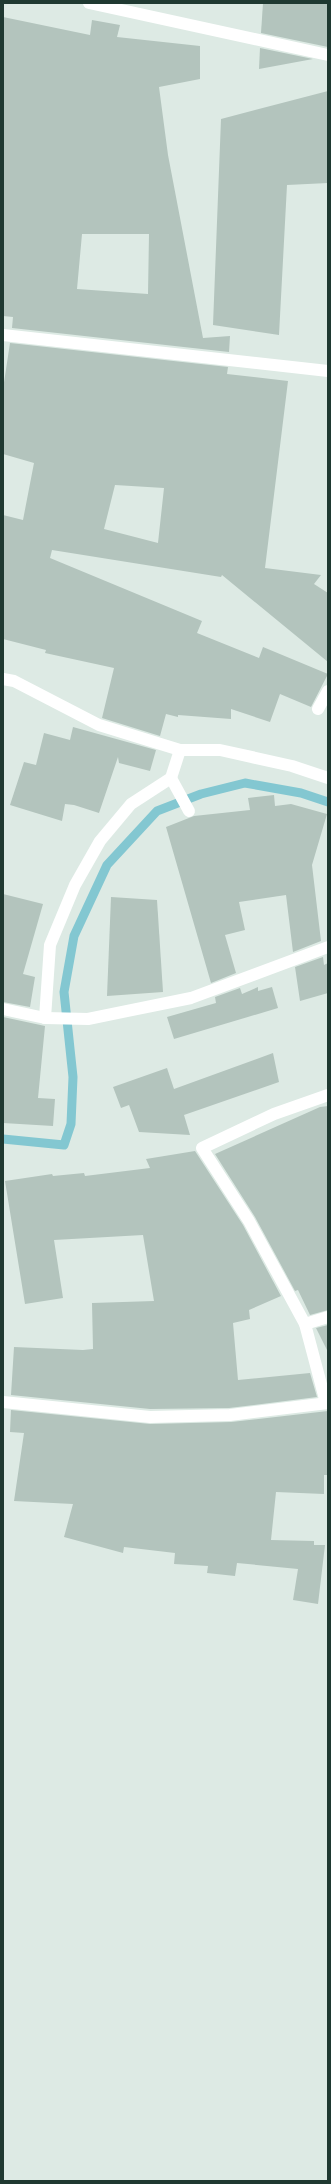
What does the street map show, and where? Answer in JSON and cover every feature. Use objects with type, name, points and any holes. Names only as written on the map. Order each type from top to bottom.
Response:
[{"type":"street","points":[[89,3],[270,41],[328,55]]},
{"type":"street","points":[[3,335],[328,371]]},
{"type":"street","points":[[3,679],[14,681],[99,725],[180,750],[220,750],[292,766],[328,778]]},
{"type":"street","points":[[318,709],[328,691]]},
{"type":"street","points":[[45,1018],[50,946],[75,885],[100,841],[131,804],[171,778],[180,750]]},
{"type":"street","points":[[171,778],[189,811]]},
{"type":"street","points":[[3,1009],[45,1018],[88,1019],[191,998],[328,947]]},
{"type":"street","points":[[3,1402],[150,1417],[230,1415],[327,1403],[305,1324],[249,1221],[202,1148],[274,1114],[328,1094]]},
{"type":"street","points":[[305,1324],[328,1317]]},
{"type":"building","points":[[263,3],[328,3],[328,47],[261,33]]},
{"type":"building","points":[[3,17],[90,35],[92,20],[120,25],[117,37],[200,46],[200,79],[159,87],[168,155],[203,338],[230,336],[229,352],[12,328],[13,317],[3,316]],"holes":[[[82,234],[149,234],[148,294],[77,289]]]},
{"type":"building","points":[[260,48],[313,59],[259,69]]},
{"type":"building","points":[[328,91],[328,183],[287,185],[279,335],[213,325],[221,119]]},
{"type":"building","points":[[10,343],[228,367],[227,374],[288,381],[265,568],[321,575],[314,584],[328,593],[328,662],[222,575],[221,577],[52,550],[50,558],[202,621],[197,633],[259,658],[263,647],[328,674],[311,707],[280,694],[270,722],[231,709],[231,719],[178,715],[178,717],[166,714],[160,736],[102,718],[114,668],[45,653],[46,650],[3,639],[3,515],[23,520],[34,463],[3,454],[3,389]],"holes":[[[115,485],[164,488],[158,543],[104,529]]]},
{"type":"building","points":[[73,727],[156,750],[150,771],[119,763],[118,757],[99,813],[74,805],[65,804],[62,821],[10,805],[24,762],[36,765],[44,733],[70,740]]},
{"type":"building","points":[[274,795],[275,806],[291,804],[327,814],[312,865],[321,941],[293,952],[286,895],[239,902],[245,930],[225,935],[236,973],[211,983],[166,827],[194,816],[250,810],[248,798]]},
{"type":"building","points":[[3,894],[43,904],[23,974],[35,977],[30,1007],[3,1002]]},
{"type":"building","points":[[111,897],[157,900],[163,992],[107,996]]},
{"type":"building","points":[[323,957],[324,965],[328,963],[328,993],[300,1001],[295,967]]},
{"type":"building","points":[[258,987],[258,991],[272,987],[278,1008],[174,1039],[167,1017],[216,1003],[215,997],[240,988],[242,994]]},
{"type":"building","points":[[3,1017],[45,1026],[38,1098],[55,1099],[53,1126],[3,1123]]},
{"type":"building","points":[[273,1053],[279,1082],[184,1115],[190,1135],[139,1132],[129,1105],[121,1108],[113,1087],[167,1068],[174,1089]]},
{"type":"building","points":[[328,1106],[328,1310],[310,1315],[298,1290],[295,1291],[255,1217],[215,1154],[320,1107]]},
{"type":"building","points":[[195,1151],[243,1225],[281,1296],[249,1310],[250,1319],[233,1323],[238,1380],[310,1373],[317,1397],[229,1408],[150,1409],[11,1395],[14,1347],[83,1350],[93,1349],[92,1303],[154,1301],[143,1235],[54,1240],[63,1298],[25,1304],[5,1181],[52,1174],[53,1176],[84,1173],[85,1176],[150,1168],[146,1159]]},
{"type":"building","points":[[328,1325],[328,1352],[316,1328]]},
{"type":"building","points":[[11,1410],[150,1424],[231,1422],[328,1411],[328,1475],[324,1475],[324,1494],[276,1492],[271,1540],[314,1541],[314,1545],[325,1545],[318,1604],[293,1600],[298,1569],[237,1563],[235,1576],[207,1573],[208,1566],[174,1564],[175,1553],[124,1547],[123,1553],[64,1537],[73,1504],[14,1501],[24,1433],[10,1432]]},
{"type":"waterway","points":[[3,1139],[64,1145],[71,1124],[73,1077],[64,992],[74,936],[107,865],[157,811],[201,794],[245,783],[301,793],[328,802]]}]
